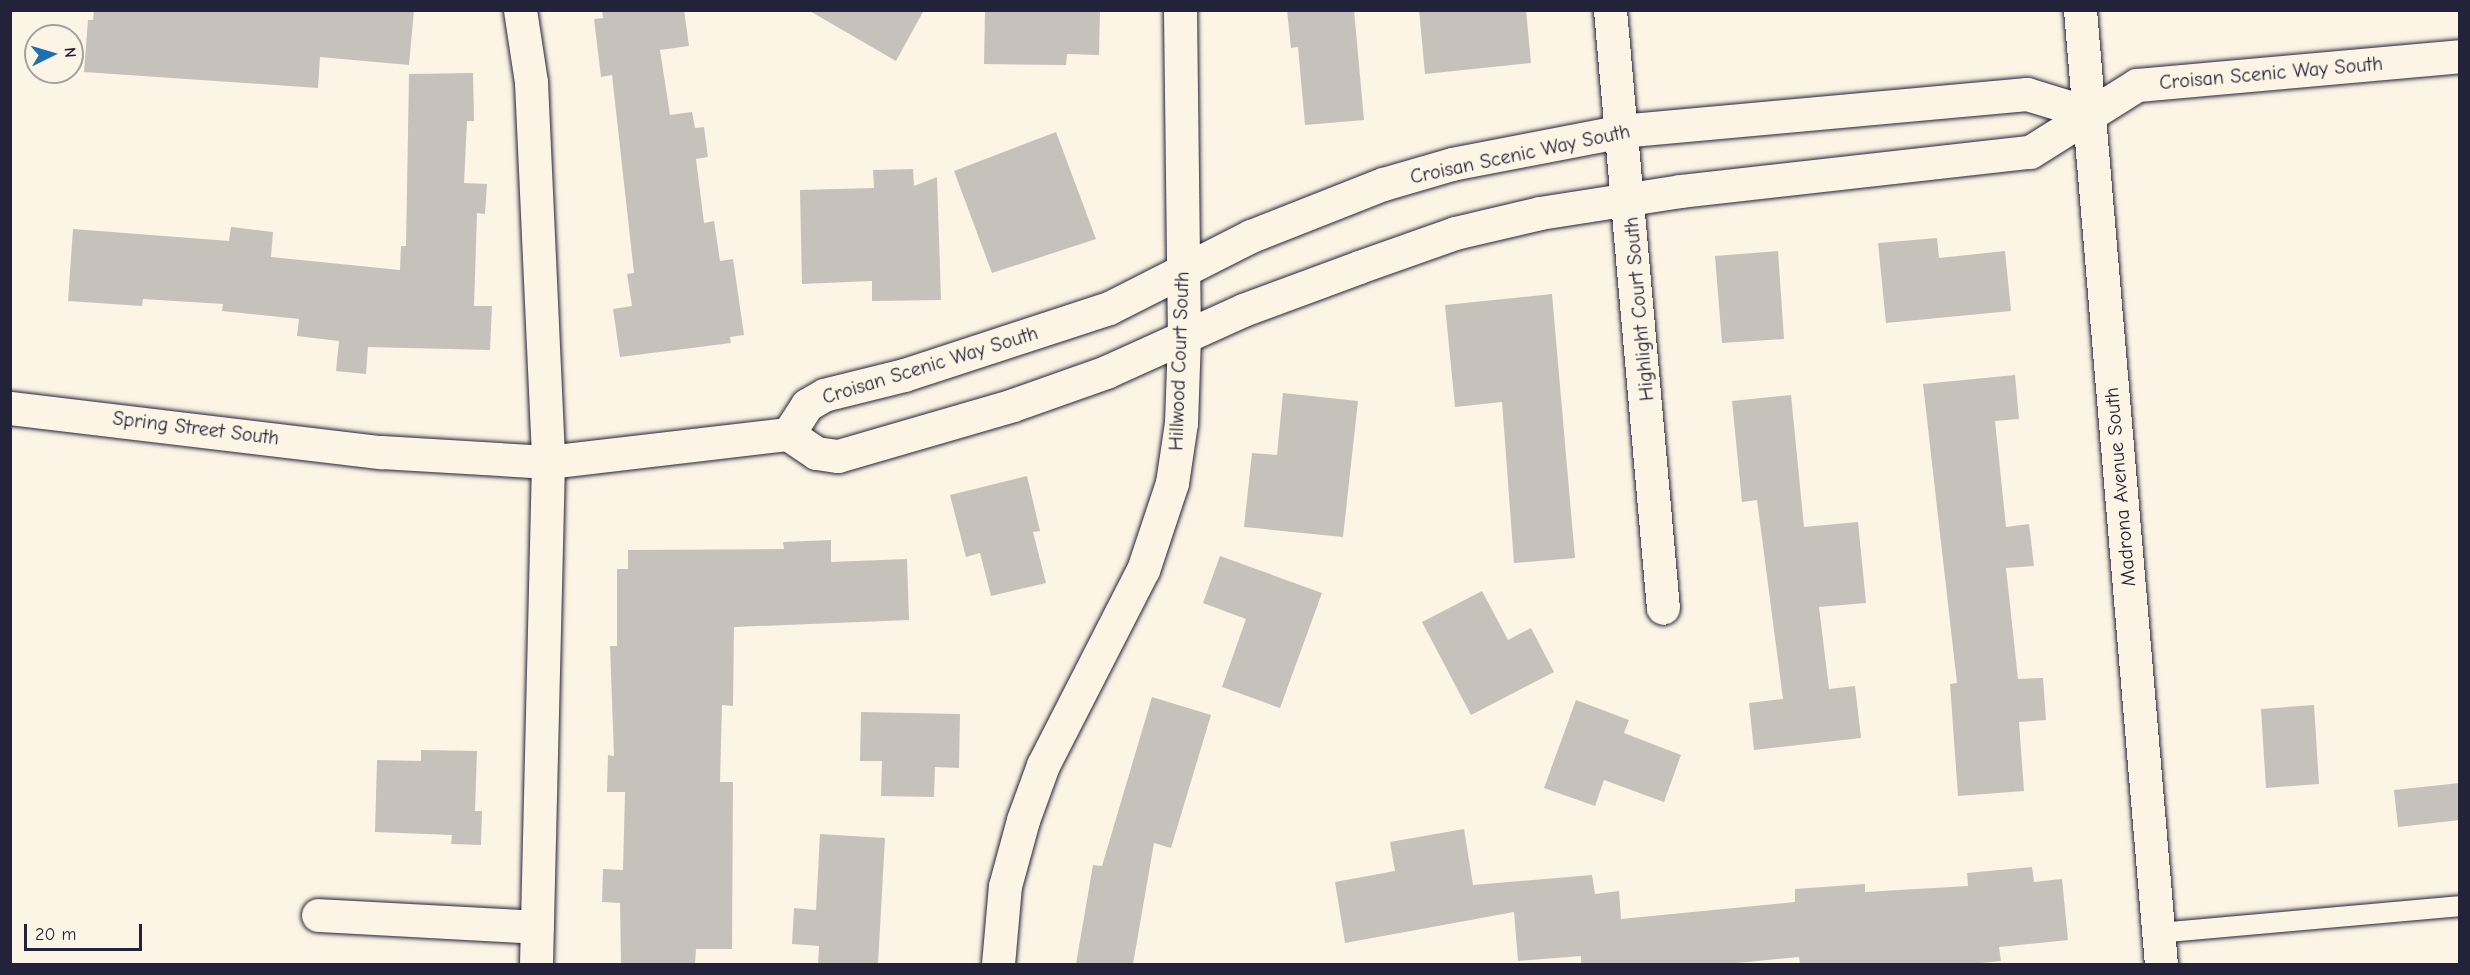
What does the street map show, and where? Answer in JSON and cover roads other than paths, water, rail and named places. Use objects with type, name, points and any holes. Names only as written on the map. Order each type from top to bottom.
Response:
[{"type":"street","points":[[520,10],[531,82],[548,462],[536,964]]},
{"type":"street","name":"Hillwood Court South","points":[[998,964],[1005,886],[1039,776],[1143,570],[1172,483],[1181,423],[1184,338],[1180,10]]},
{"type":"street","name":"Highlight Court South","points":[[1610,10],[1630,198],[1663,608]]},
{"type":"street","name":"Madrona Avenue South","points":[[2080,10],[2159,949]]},
{"type":"street","name":"Croisan Scenic Way South","points":[[2089,112],[2026,94],[1623,131],[1452,164],[1383,184],[1251,236],[1109,308],[904,375],[824,395],[807,405],[788,434],[816,453],[838,456],[1013,405],[1184,338],[1243,310],[1455,233],[1630,198],[2030,152],[2089,112],[2137,85],[2460,56]]},
{"type":"street","name":"Spring Street South","points":[[10,408],[381,452],[548,462],[788,434]]},
{"type":"street","points":[[318,915],[537,927]]},
{"type":"lane","points":[[2159,949],[2460,906]]}]
